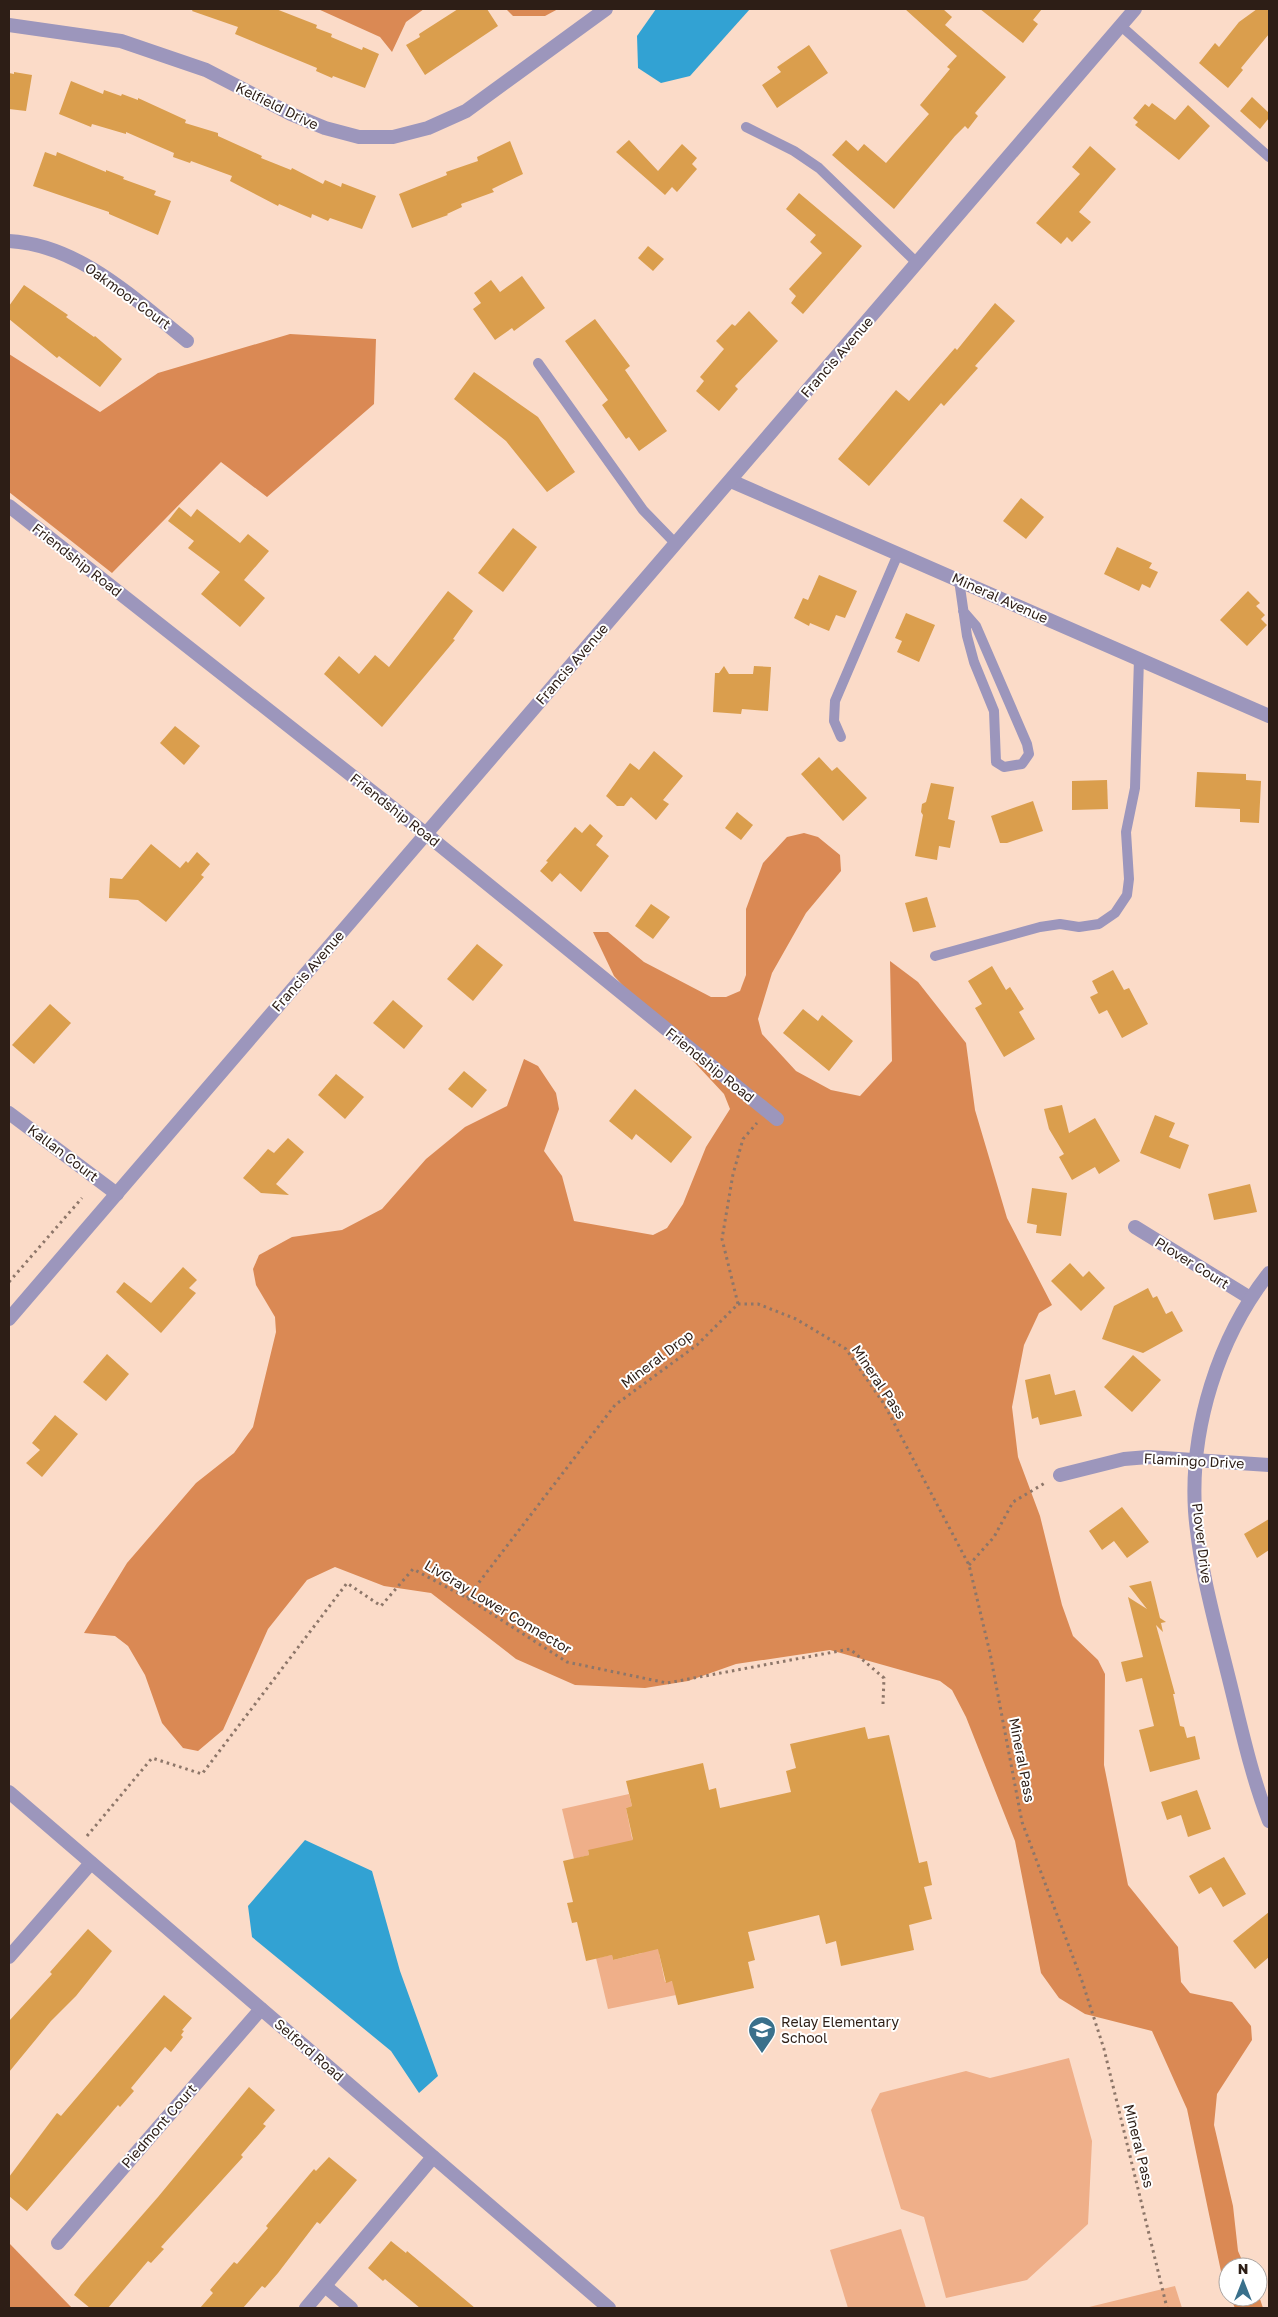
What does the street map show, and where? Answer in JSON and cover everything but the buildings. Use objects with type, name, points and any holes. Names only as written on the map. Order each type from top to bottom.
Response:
[{"type":"street","name":"Kelfield Drive","points":[[9,26],[121,41],[206,70],[291,114],[325,128],[359,137],[393,137],[428,128],[466,111],[606,9]]},
{"type":"street","name":"Francis Avenue","points":[[9,1319],[1135,9]]},
{"type":"street","name":"Oakmoor Court","points":[[9,241],[48,248],[79,260],[104,276],[187,340]]},
{"type":"street","name":"Mineral Avenue","points":[[731,481],[1269,716]]},
{"type":"street","name":"Friendship Road","points":[[9,506],[426,834],[772,1116]]},
{"type":"street","name":"Kallan Court","points":[[9,1112],[117,1194]]},
{"type":"street","name":"Plover Court","points":[[1134,1228],[1250,1298]]},
{"type":"street","name":"Plover Drive","points":[[1269,1273],[1250,1298],[1226,1343],[1209,1396],[1196,1459],[1195,1511],[1203,1566],[1256,1786],[1269,1821]]},
{"type":"street","name":"Flamingo Drive","points":[[1060,1475],[1124,1459],[1148,1457],[1269,1465]]},
{"type":"street","name":"Selford Road","points":[[9,1792],[609,2308]]},
{"type":"street","points":[[9,1958],[91,1863]]},
{"type":"street","name":"Piedmont Court","points":[[58,2243],[261,2009]]},
{"type":"street","points":[[306,2308],[433,2157]]},
{"type":"street","points":[[325,2286],[351,2308]]},
{"type":"lane","points":[[1120,26],[1269,156]]},
{"type":"lane","points":[[746,127],[794,151],[819,168],[917,263]]},
{"type":"lane","points":[[538,363],[643,510],[676,544]]},
{"type":"lane","points":[[841,737],[834,721],[835,701],[898,554]]},
{"type":"lane","points":[[959,580],[963,611],[967,636],[974,662],[994,711],[996,762],[1004,767],[1022,764],[1029,754],[1027,744],[976,626],[963,611]]},
{"type":"lane","points":[[935,956],[1040,927],[1060,924],[1079,927],[1100,924],[1115,913],[1127,895],[1129,879],[1126,832],[1135,788],[1139,659]]},
{"type":"path","points":[[738,1304],[722,1239],[733,1174],[743,1139],[772,1116]]},
{"type":"path","points":[[9,1282],[82,1198]]},
{"type":"path","name":"Mineral Pass","points":[[738,1304],[758,1304],[796,1319],[846,1349],[884,1404],[969,1564],[990,1653],[1022,1822],[1082,1980],[1104,2049],[1167,2308]]},
{"type":"path","name":"Mineral Drop","points":[[467,1598],[615,1405],[697,1345],[738,1304]]},
{"type":"path","points":[[969,1564],[994,1537],[1014,1502],[1060,1475]]},
{"type":"path","name":"LivGray Lower Connector","points":[[75,1850],[152,1758],[202,1774],[347,1583],[382,1606],[413,1570],[467,1598],[568,1662],[667,1683],[850,1649],[884,1678],[883,1704]]},
{"type":"shaded area","points":[[318,9],[424,9],[406,22],[392,52],[380,37]]},
{"type":"shaded area","points":[[506,9],[558,9],[545,16],[513,16]]},
{"type":"shaded area","points":[[290,334],[376,339],[374,404],[267,497],[221,462],[112,573],[9,492],[9,354],[100,412],[158,373]]},
{"type":"shaded area","points":[[804,833],[818,837],[840,855],[841,871],[806,913],[772,973],[758,1019],[762,1034],[796,1071],[831,1090],[860,1096],[892,1061],[890,961],[918,982],[966,1043],[975,1110],[1007,1218],[1052,1305],[1039,1313],[1024,1345],[1012,1407],[1018,1457],[1040,1516],[1062,1605],[1073,1636],[1098,1660],[1105,1674],[1104,1765],[1128,1885],[1178,1947],[1181,1982],[1190,1993],[1232,2002],[1251,2026],[1252,2040],[1217,2094],[1214,2125],[1233,2206],[1238,2251],[1241,2257],[1218,2257],[1187,2109],[1152,2031],[1085,2014],[1059,1998],[1041,1973],[1015,1841],[966,1717],[952,1690],[940,1681],[830,1650],[736,1664],[688,1681],[645,1688],[575,1685],[516,1659],[431,1593],[384,1586],[335,1567],[307,1580],[268,1629],[223,1730],[198,1751],[183,1748],[162,1723],[145,1675],[128,1646],[115,1636],[84,1633],[127,1563],[196,1483],[234,1453],[253,1427],[276,1332],[275,1317],[256,1285],[253,1269],[259,1255],[292,1237],[342,1230],[382,1209],[426,1159],[465,1127],[507,1106],[524,1059],[538,1066],[556,1093],[559,1109],[544,1151],[562,1176],[574,1221],[653,1235],[667,1228],[683,1204],[706,1147],[730,1109],[724,1094],[614,976],[593,932],[608,932],[644,962],[711,997],[726,997],[740,991],[746,975],[746,909],[763,863],[787,837]]},
{"type":"shaded area","points":[[629,1794],[632,1806],[626,1808],[632,1838],[643,1854],[588,1850],[589,1855],[574,1859],[562,1809]]},
{"type":"shaded area","points":[[661,1932],[659,1953],[665,1982],[673,1981],[676,1995],[608,2009],[596,1958],[612,1955],[613,1960],[642,1953]]},
{"type":"shaded area","points":[[1069,2058],[1092,2141],[1088,2224],[1027,2280],[946,2298],[924,2217],[901,2209],[871,2110],[880,2093],[966,2071],[990,2078]]},
{"type":"shaded area","points":[[901,2229],[926,2308],[848,2308],[830,2250]]},
{"type":"shaded area","points":[[9,2243],[72,2308],[9,2308]]},
{"type":"shaded area","points":[[1175,2286],[1182,2308],[1085,2308]]},
{"type":"shaded area","points":[[1235,2307],[1263,2308],[1235,2308]]},
{"type":"water","points":[[656,9],[750,9],[690,76],[661,83],[638,68],[637,36]]},
{"type":"water","points":[[305,1840],[372,1871],[400,1971],[438,2076],[419,2093],[391,2051],[252,1937],[248,1906]]},
{"type":"place","name":"Relay Elementary School","points":[[762,2054]]}]
